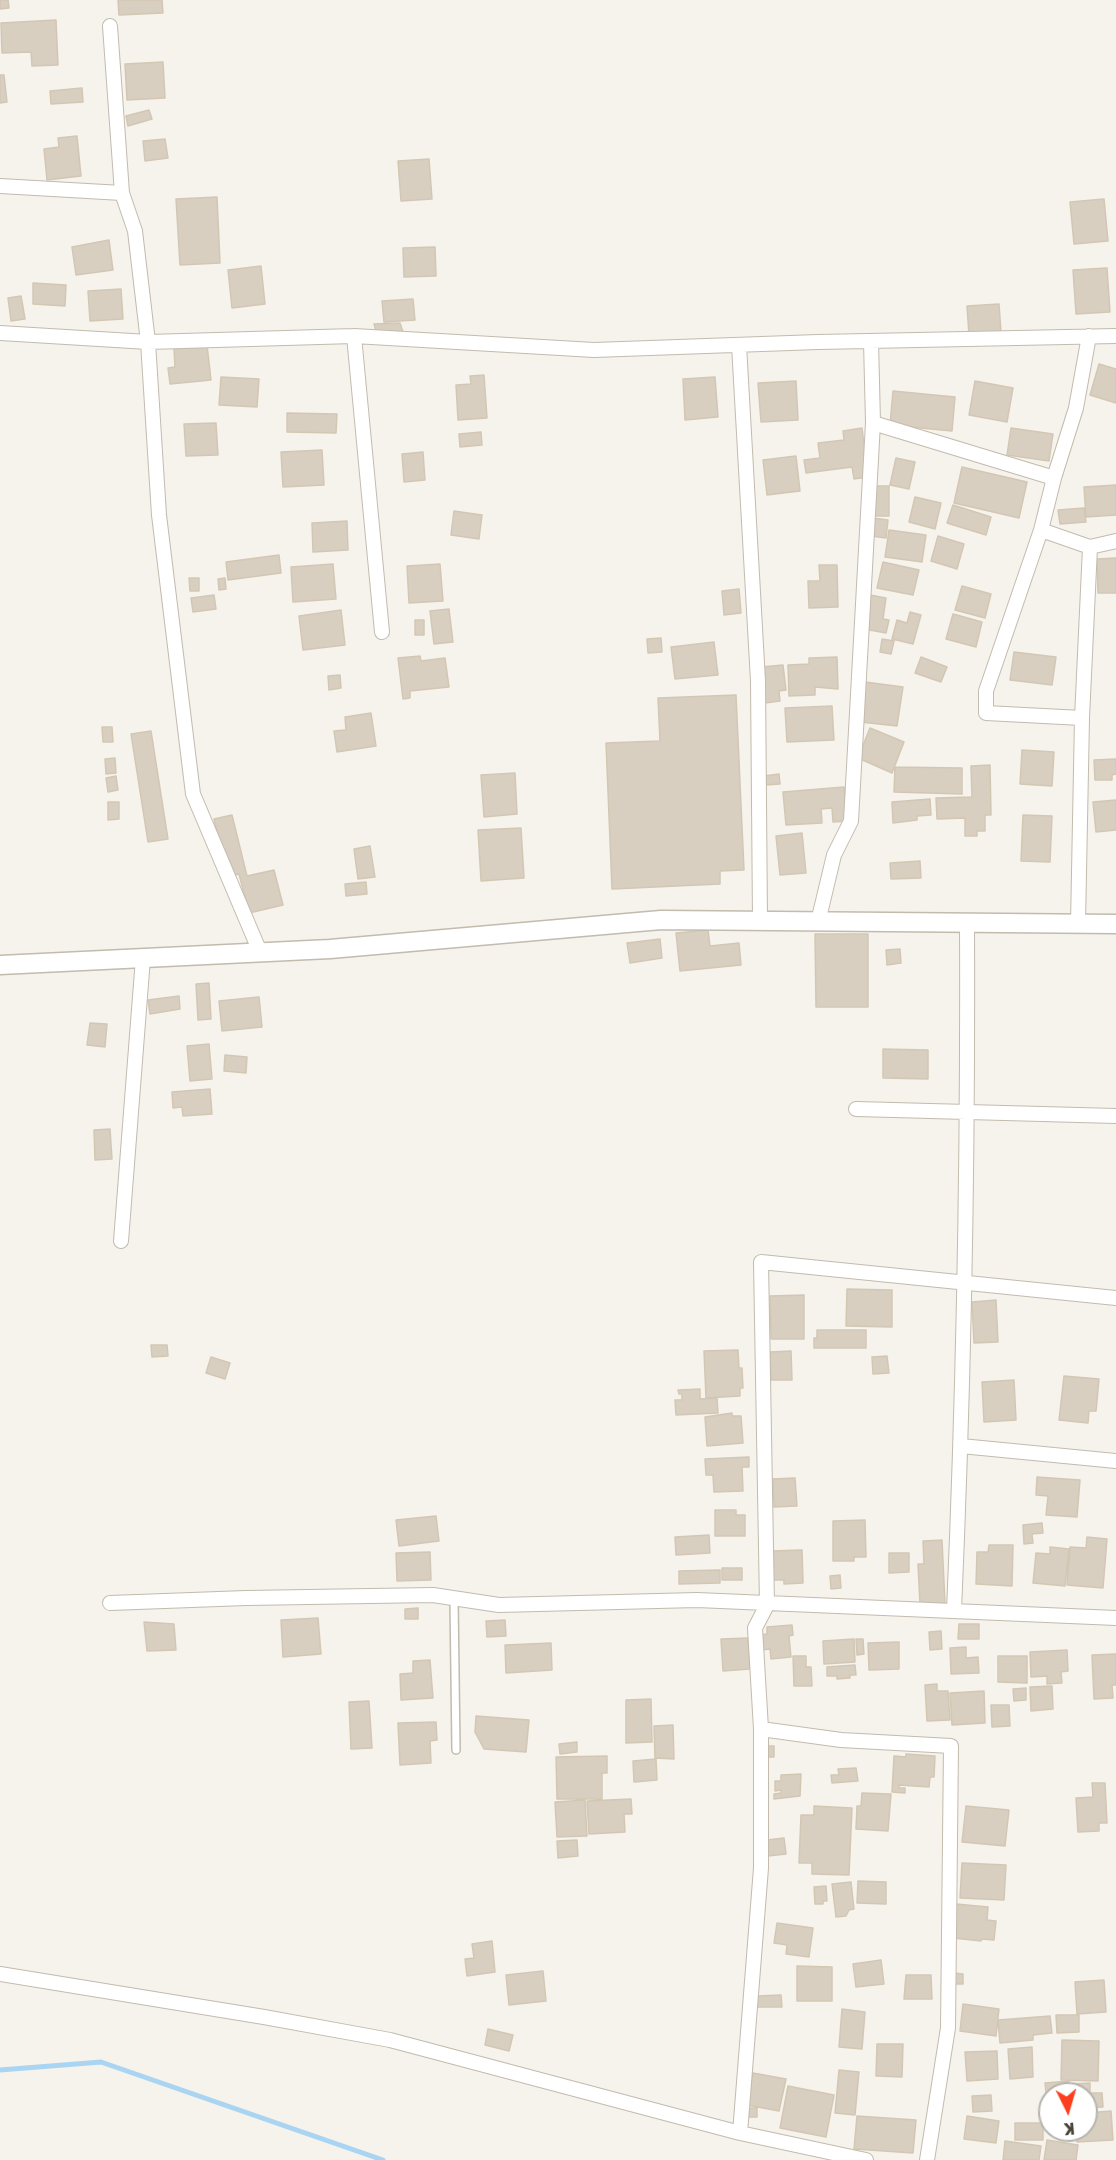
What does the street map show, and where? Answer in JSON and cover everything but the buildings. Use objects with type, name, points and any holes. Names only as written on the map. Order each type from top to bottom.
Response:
[{"type":"street","points":[[110,26],[122,193],[135,231],[148,342],[159,515],[193,794],[260,952]]},
{"type":"street","points":[[0,186],[122,193]]},
{"type":"street","points":[[0,333],[148,342],[354,336],[594,350],[1116,336]]},
{"type":"street","points":[[354,336],[382,633]]},
{"type":"street","points":[[1082,718],[986,713],[986,692],[1041,530],[1054,478],[1076,408],[1089,336]]},
{"type":"street","points":[[818,922],[834,855],[851,821],[873,423],[871,341]]},
{"type":"street","points":[[739,345],[758,681],[760,921]]},
{"type":"street","points":[[873,423],[1054,478]]},
{"type":"street","points":[[1041,530],[1090,547],[1116,541]]},
{"type":"street","points":[[1078,924],[1082,718],[1090,547]]},
{"type":"street","points":[[0,965],[330,949],[661,920],[1116,924]]},
{"type":"street","points":[[954,1611],[962,1446],[968,1113],[967,924]]},
{"type":"street","points":[[122,1240],[143,958]]},
{"type":"street","points":[[856,1109],[1116,1116]]},
{"type":"street","points":[[740,2133],[761,1868],[761,1729],[755,1628],[767,1605],[761,1262],[1116,1298]]},
{"type":"street","points":[[962,1446],[1116,1461]]},
{"type":"street","points":[[110,1603],[433,1595],[499,1605],[697,1600],[767,1605],[1116,1618]]},
{"type":"street","points":[[761,1729],[841,1740],[951,1746],[948,2028],[927,2160]]},
{"type":"street","points":[[0,1974],[390,2040],[740,2133],[866,2160]]},
{"type":"lane","points":[[454,1599],[456,1750]]},
{"type":"waterway","points":[[0,2070],[101,2062],[383,2160]]}]
